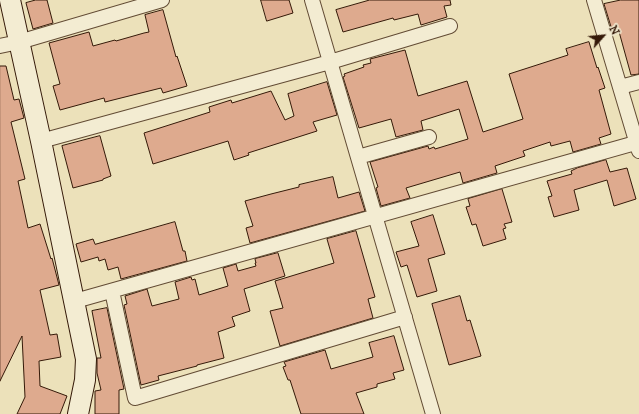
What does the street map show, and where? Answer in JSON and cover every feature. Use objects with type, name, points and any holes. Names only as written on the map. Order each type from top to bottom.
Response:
[{"type":"street","points":[[10,0],[86,359],[85,380],[78,414]]},
{"type":"street","points":[[0,46],[20,42],[162,0]]},
{"type":"street","points":[[312,0],[433,414]]},
{"type":"street","points":[[75,302],[376,216],[638,146],[594,0]]},
{"type":"street","points":[[41,141],[330,62],[450,26]]},
{"type":"street","points":[[620,87],[639,82]]},
{"type":"street","points":[[358,156],[429,137]]},
{"type":"street","points":[[112,291],[135,398],[405,318]]},
{"type":"building","points":[[36,0],[47,0],[53,23],[33,29],[26,3]]},
{"type":"building","points":[[261,0],[289,0],[293,13],[267,21]]},
{"type":"building","points":[[370,0],[450,0],[451,5],[444,6],[447,17],[421,25],[418,14],[394,20],[393,18],[343,32],[336,10]]},
{"type":"building","points":[[621,0],[639,0],[639,74],[631,75],[618,28],[612,30],[604,4]]},
{"type":"building","points":[[163,10],[176,57],[177,56],[187,86],[163,93],[161,88],[105,102],[104,98],[60,110],[53,86],[60,84],[49,43],[89,32],[93,46],[149,32],[145,15]]},
{"type":"building","points":[[589,42],[605,88],[599,90],[611,134],[599,138],[601,144],[573,152],[570,141],[551,146],[550,142],[523,151],[525,156],[495,166],[497,173],[463,183],[460,172],[406,188],[410,198],[381,206],[376,188],[378,187],[370,162],[428,146],[429,149],[434,147],[435,149],[468,139],[459,109],[421,121],[423,130],[396,137],[391,119],[359,128],[343,77],[345,76],[344,74],[371,63],[370,59],[405,50],[418,96],[467,81],[483,132],[523,119],[509,74],[568,55],[566,49]]},
{"type":"building","points":[[0,66],[6,66],[14,100],[19,99],[24,118],[11,122],[25,179],[18,181],[28,228],[40,224],[51,259],[52,258],[59,285],[40,290],[50,335],[57,334],[61,357],[39,361],[40,386],[67,396],[60,414],[17,414],[25,397],[22,336],[0,381]]},
{"type":"building","points":[[327,82],[337,115],[313,122],[317,131],[248,153],[249,155],[234,160],[228,141],[153,164],[144,133],[210,112],[209,107],[231,100],[232,103],[271,91],[285,120],[294,116],[288,94]]},
{"type":"building","points":[[100,136],[111,176],[103,180],[73,188],[62,146]]},
{"type":"building","points":[[606,160],[610,172],[627,168],[636,199],[614,206],[607,180],[574,190],[579,210],[554,217],[548,197],[552,196],[547,181],[572,174],[571,171],[577,168]]},
{"type":"building","points":[[333,177],[338,198],[359,192],[365,211],[250,243],[246,228],[253,226],[245,201],[299,187],[299,185]]},
{"type":"building","points":[[502,189],[512,222],[504,224],[506,228],[503,229],[506,239],[483,246],[476,224],[472,225],[466,207],[470,206],[468,199]]},
{"type":"building","points":[[433,215],[445,254],[428,259],[437,291],[417,297],[407,265],[401,267],[396,252],[419,246],[411,222]]},
{"type":"building","points":[[175,222],[187,261],[121,279],[118,267],[108,270],[105,259],[99,261],[98,257],[81,262],[76,244],[93,239],[95,244]]},
{"type":"building","points":[[356,231],[375,297],[368,299],[373,318],[280,346],[270,311],[283,308],[275,281],[334,263],[327,239]]},
{"type":"building","points":[[278,253],[285,276],[244,289],[250,311],[232,317],[235,326],[218,332],[224,358],[158,376],[159,380],[141,385],[124,305],[127,304],[125,296],[147,289],[152,306],[179,299],[175,282],[191,277],[192,280],[195,279],[199,295],[228,286],[223,268],[236,264],[238,271],[256,266],[255,259]]},
{"type":"building","points":[[460,296],[467,321],[470,320],[481,356],[449,365],[432,304]]},
{"type":"building","points":[[107,308],[124,389],[119,390],[119,414],[95,414],[95,391],[101,390],[97,373],[97,358],[101,358],[92,311]]},
{"type":"building","points":[[394,336],[404,370],[393,373],[395,379],[377,384],[377,387],[356,393],[364,414],[301,414],[290,380],[288,380],[283,367],[286,366],[284,362],[325,350],[331,369],[373,357],[369,343]]}]
